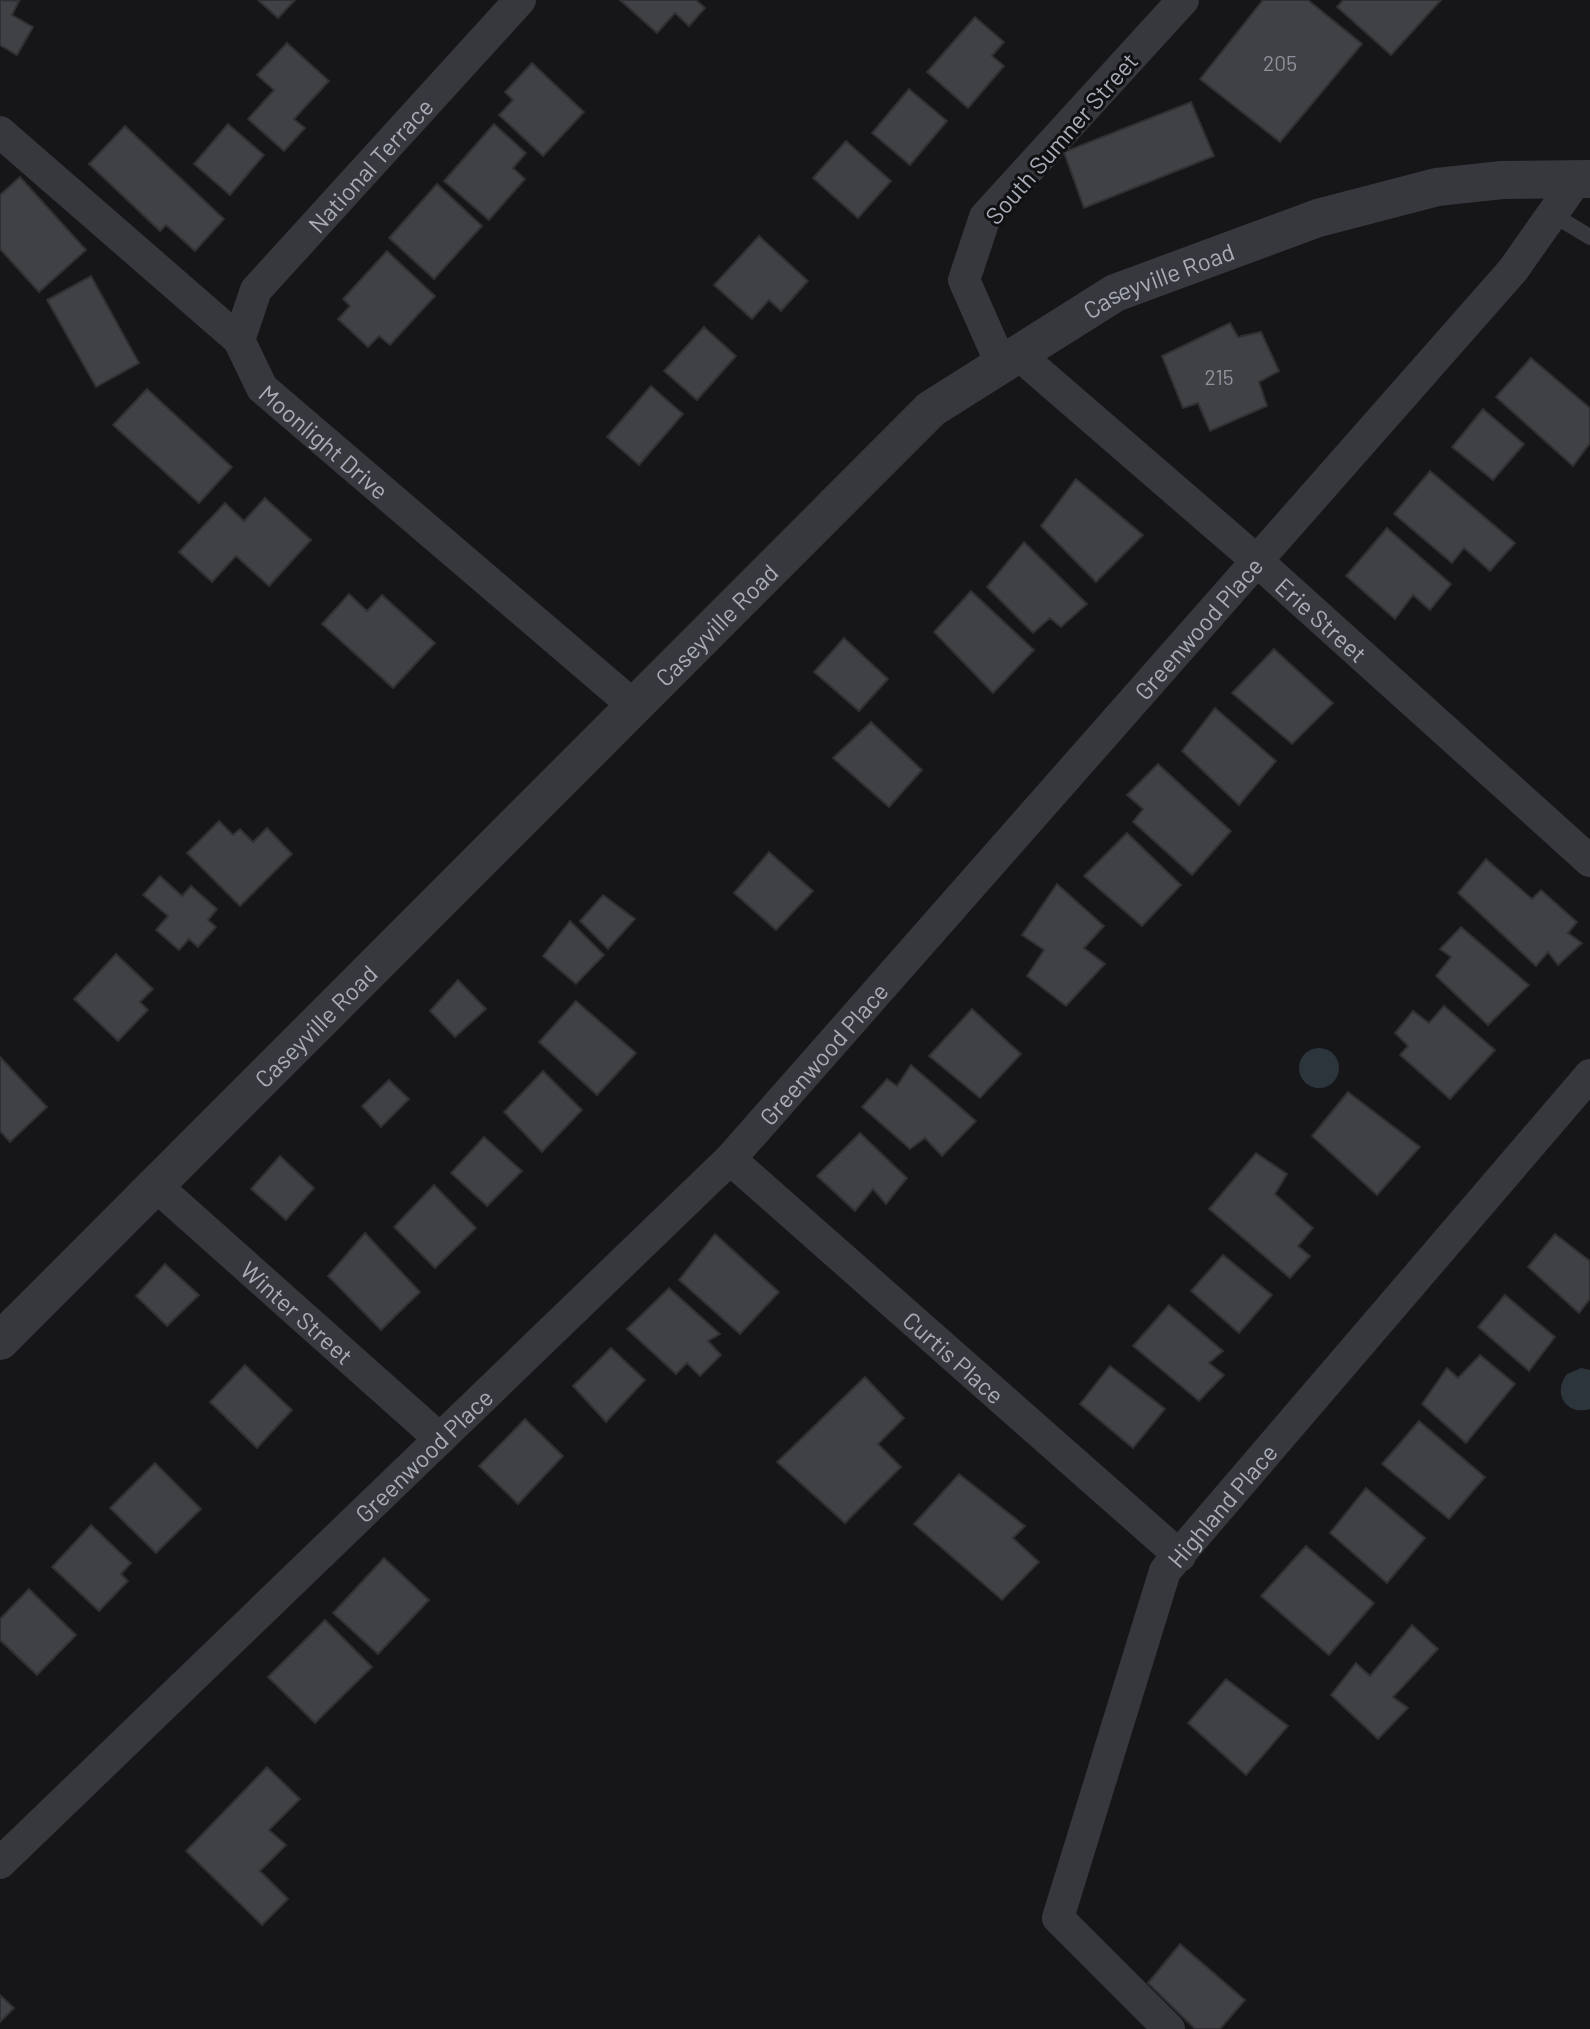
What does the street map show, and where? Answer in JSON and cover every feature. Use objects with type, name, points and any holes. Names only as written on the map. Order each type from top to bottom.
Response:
[{"type":"street","name":"National Terrace","points":[[239,340],[256,290],[520,0]]},
{"type":"street","name":"South Sumner Street","points":[[1010,360],[964,280],[985,217],[1183,0]]},
{"type":"street","name":"Moonlight Drive","points":[[0,132],[239,340],[262,388],[634,706]]},
{"type":"street","name":"Caseyville Road","points":[[0,1341],[931,409],[1115,293],[1318,218],[1437,187],[1502,180],[1583,179]]},
{"type":"street","name":"Greenwood Place","points":[[0,1863],[730,1158],[1513,270],[1552,214],[1583,179]]},
{"type":"street","name":"Erie Street","points":[[1010,360],[1256,560],[1590,861]]},
{"type":"street","name":"Highland Place","points":[[1169,2029],[1058,1918],[1165,1571],[1590,1075]]},
{"type":"street","name":"Curtis Place","points":[[730,1158],[1180,1556]]},
{"type":"street","name":"Winter Street","points":[[155,1185],[440,1439]]},
{"type":"lane","points":[[1552,214],[1590,237]]},
{"type":"shaded area","points":[[1319,1048],[1327,1049],[1333,1054],[1338,1060],[1338,1076],[1333,1082],[1327,1087],[1319,1088],[1311,1087],[1305,1082],[1300,1076],[1299,1068],[1300,1060],[1305,1054],[1311,1049]]},
{"type":"shaded area","points":[[1581,1368],[1590,1370],[1590,1409],[1582,1410],[1568,1406],[1561,1395],[1567,1374]]},
{"type":"building","points":[[0,0],[19,1],[12,15],[33,27],[17,55],[0,45]]},
{"type":"building","points":[[258,0],[295,0],[278,18]]},
{"type":"building","points":[[620,0],[696,0],[705,8],[689,26],[675,13],[657,33]]},
{"type":"building","points":[[1263,0],[1308,0],[1362,44],[1280,142],[1200,79]]},
{"type":"building","points":[[1343,0],[1441,0],[1391,55],[1337,7]]},
{"type":"building","points":[[975,17],[1004,42],[992,56],[1004,66],[968,108],[927,72]]},
{"type":"building","points":[[287,43],[329,81],[294,119],[305,128],[284,151],[248,119],[274,90],[257,75]]},
{"type":"building","points":[[532,63],[584,112],[543,156],[499,115],[513,100],[505,92]]},
{"type":"building","points":[[909,89],[947,121],[910,165],[872,133]]},
{"type":"building","points":[[1191,102],[1214,156],[1084,208],[1064,152]]},
{"type":"building","points":[[228,124],[264,155],[230,195],[194,164]]},
{"type":"building","points":[[494,124],[526,153],[513,168],[525,179],[489,220],[444,181]]},
{"type":"building","points":[[125,126],[224,219],[195,251],[166,225],[160,231],[89,164]]},
{"type":"building","points":[[846,141],[891,181],[858,218],[813,178]]},
{"type":"building","points":[[20,177],[86,250],[39,292],[0,249],[0,195]]},
{"type":"building","points":[[437,184],[482,226],[434,279],[389,238]]},
{"type":"building","points":[[759,236],[808,281],[781,311],[769,300],[752,319],[714,285]]},
{"type":"building","points":[[387,251],[435,296],[390,345],[379,336],[368,347],[338,319],[350,306],[343,299]]},
{"type":"building","points":[[91,276],[139,363],[96,387],[47,300]]},
{"type":"building","points":[[1230,323],[1238,337],[1261,332],[1279,371],[1259,382],[1267,406],[1210,431],[1198,403],[1183,408],[1162,356]]},
{"type":"building","points":[[704,327],[736,356],[697,400],[664,371]]},
{"type":"building","points":[[1531,358],[1590,408],[1590,443],[1573,466],[1496,397]]},
{"type":"building","points":[[651,386],[683,414],[639,465],[607,437]]},
{"type":"building","points":[[147,389],[232,467],[199,503],[113,425]]},
{"type":"building","points":[[1483,409],[1524,444],[1493,480],[1452,447]]},
{"type":"building","points":[[1430,471],[1515,543],[1490,571],[1464,548],[1452,563],[1394,514]]},
{"type":"building","points":[[1076,479],[1143,535],[1096,582],[1041,526]]},
{"type":"building","points":[[265,498],[311,540],[269,586],[236,556],[212,582],[179,552],[225,503],[244,521]]},
{"type":"building","points":[[1387,528],[1451,584],[1430,610],[1413,595],[1395,619],[1346,576]]},
{"type":"building","points":[[1024,542],[1087,604],[1061,627],[1050,618],[1033,633],[987,587]]},
{"type":"building","points":[[971,591],[1034,650],[993,693],[934,632]]},
{"type":"building","points":[[349,594],[367,611],[382,595],[435,643],[393,688],[322,624]]},
{"type":"building","points":[[844,638],[888,679],[859,711],[814,672]]},
{"type":"building","points":[[1274,649],[1333,703],[1292,744],[1232,693]]},
{"type":"building","points":[[1215,708],[1276,761],[1239,805],[1182,751]]},
{"type":"building","points":[[871,722],[922,770],[889,807],[833,758]]},
{"type":"building","points":[[1158,764],[1231,831],[1192,875],[1133,822],[1143,809],[1127,795]]},
{"type":"building","points":[[219,821],[233,835],[240,829],[253,842],[267,828],[292,854],[240,906],[187,853]]},
{"type":"building","points":[[1127,833],[1181,885],[1142,926],[1084,876]]},
{"type":"building","points":[[769,852],[813,891],[776,930],[734,893]]},
{"type":"building","points":[[1486,859],[1532,899],[1541,890],[1577,922],[1568,933],[1582,943],[1558,965],[1548,952],[1536,966],[1458,893]]},
{"type":"building","points":[[160,876],[182,896],[191,886],[217,909],[208,920],[216,927],[198,947],[189,939],[179,950],[156,930],[168,916],[143,895]]},
{"type":"building","points":[[1057,884],[1104,926],[1084,948],[1105,964],[1066,1006],[1027,976],[1044,950],[1022,935]]},
{"type":"building","points":[[603,895],[635,919],[608,949],[580,921]]},
{"type":"building","points":[[570,921],[604,955],[576,984],[543,956]]},
{"type":"building","points":[[1461,927],[1529,985],[1488,1025],[1436,976],[1451,957],[1440,949]]},
{"type":"building","points":[[116,954],[153,989],[140,1002],[148,1010],[118,1041],[74,999]]},
{"type":"building","points":[[458,980],[486,1009],[455,1037],[430,1011]]},
{"type":"building","points":[[576,1001],[636,1053],[597,1095],[539,1042]]},
{"type":"building","points":[[1444,1006],[1495,1050],[1450,1099],[1400,1055],[1408,1046],[1395,1033],[1413,1011],[1429,1023]]},
{"type":"building","points":[[972,1009],[1021,1054],[980,1098],[929,1056]]},
{"type":"building","points":[[0,1057],[47,1107],[10,1142],[0,1131]]},
{"type":"building","points":[[911,1065],[976,1121],[942,1156],[925,1138],[910,1149],[862,1107],[887,1079],[897,1086]]},
{"type":"building","points":[[543,1071],[582,1110],[542,1152],[504,1112]]},
{"type":"building","points":[[389,1080],[409,1099],[381,1127],[362,1106]]},
{"type":"building","points":[[1348,1092],[1420,1147],[1377,1195],[1312,1136]]},
{"type":"building","points":[[860,1133],[907,1178],[886,1204],[873,1189],[855,1211],[817,1176]]},
{"type":"building","points":[[484,1137],[522,1171],[487,1206],[451,1173]]},
{"type":"building","points":[[1256,1153],[1287,1174],[1275,1194],[1313,1228],[1298,1246],[1310,1256],[1290,1278],[1209,1209]]},
{"type":"building","points":[[280,1156],[314,1188],[286,1220],[251,1189]]},
{"type":"building","points":[[434,1185],[476,1228],[435,1268],[394,1227]]},
{"type":"building","points":[[365,1233],[420,1292],[381,1330],[328,1276]]},
{"type":"building","points":[[715,1234],[779,1292],[740,1334],[679,1280]]},
{"type":"building","points":[[1555,1234],[1590,1261],[1590,1299],[1579,1313],[1528,1267]]},
{"type":"building","points":[[1223,1255],[1272,1295],[1239,1333],[1191,1291]]},
{"type":"building","points":[[165,1264],[199,1295],[167,1326],[136,1296]]},
{"type":"building","points":[[669,1288],[720,1334],[708,1341],[721,1355],[700,1376],[687,1363],[676,1374],[627,1329]]},
{"type":"building","points":[[1505,1295],[1555,1337],[1529,1371],[1478,1327]]},
{"type":"building","points":[[1169,1305],[1223,1351],[1209,1363],[1224,1375],[1199,1401],[1133,1346]]},
{"type":"building","points":[[611,1348],[645,1380],[606,1422],[573,1386]]},
{"type":"building","points":[[1480,1355],[1515,1384],[1466,1443],[1422,1404],[1447,1368],[1458,1378]]},
{"type":"building","points":[[245,1365],[292,1410],[257,1448],[210,1402]]},
{"type":"building","points":[[1110,1366],[1165,1409],[1133,1448],[1080,1404]]},
{"type":"building","points":[[865,1377],[904,1418],[878,1444],[901,1467],[845,1523],[777,1462]]},
{"type":"building","points":[[525,1419],[563,1456],[518,1504],[479,1466]]},
{"type":"building","points":[[1419,1421],[1485,1477],[1449,1519],[1382,1464]]},
{"type":"building","points":[[155,1463],[201,1509],[156,1553],[110,1508]]},
{"type":"building","points":[[959,1474],[1025,1526],[1013,1538],[1039,1562],[1002,1600],[914,1524]]},
{"type":"building","points":[[1366,1488],[1425,1538],[1387,1583],[1330,1533]]},
{"type":"building","points":[[91,1525],[131,1563],[121,1574],[128,1581],[99,1611],[52,1567]]},
{"type":"building","points":[[1306,1546],[1374,1603],[1329,1655],[1261,1596]]},
{"type":"building","points":[[384,1558],[429,1600],[378,1654],[333,1613]]},
{"type":"building","points":[[29,1589],[76,1635],[37,1675],[0,1640],[0,1619]]},
{"type":"building","points":[[325,1620],[372,1667],[315,1723],[268,1677]]},
{"type":"building","points":[[1412,1625],[1438,1649],[1393,1697],[1408,1708],[1378,1739],[1331,1695],[1356,1663],[1370,1676]]},
{"type":"building","points":[[1226,1679],[1288,1726],[1246,1775],[1188,1723]]},
{"type":"building","points":[[267,1767],[300,1799],[269,1830],[286,1845],[260,1871],[288,1899],[262,1925],[186,1851]]},
{"type":"building","points":[[1180,1944],[1245,2000],[1220,2029],[1195,2029],[1148,1983]]},
{"type":"building","points":[[0,1995],[14,2008],[0,2022]]}]
